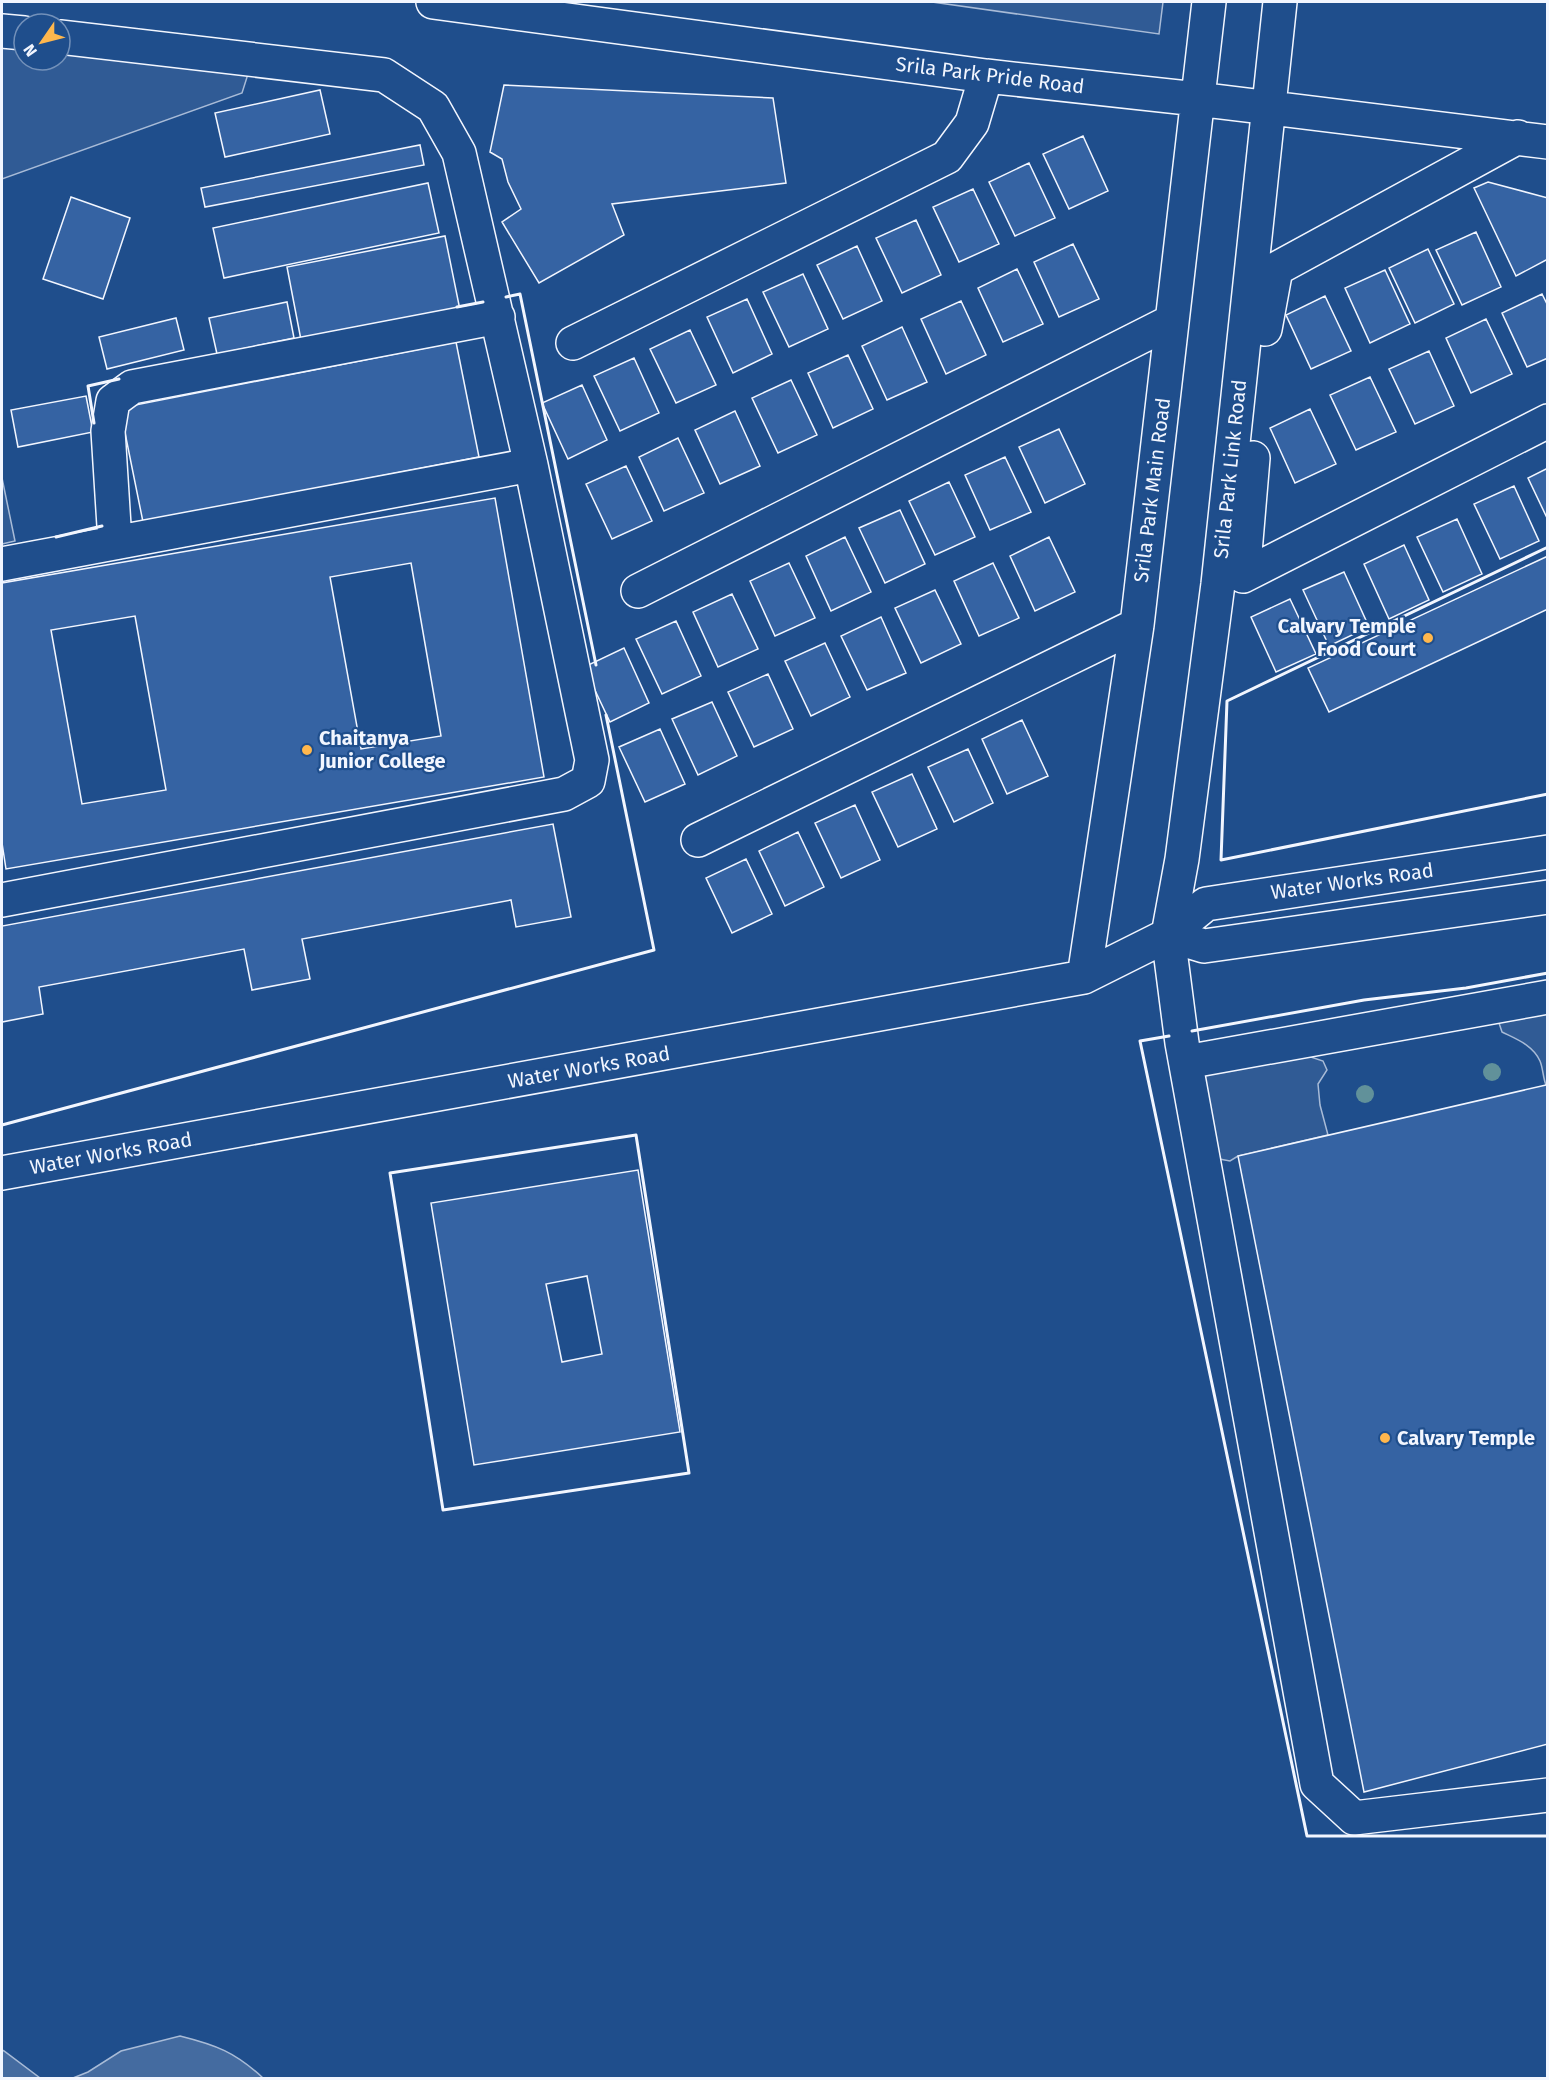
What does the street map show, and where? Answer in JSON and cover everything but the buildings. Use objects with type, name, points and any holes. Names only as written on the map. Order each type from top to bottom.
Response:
[{"type":"street","name":"Srila Park Pride Road","points":[[435,2],[986,76],[1533,140]]},
{"type":"street","name":"Srila Park Main Road","points":[[1084,977],[1137,625],[1209,2]]},
{"type":"street","name":"Srila Park Link Road","points":[[1280,2],[1218,584],[1182,859],[1168,935],[1186,1062],[1317,1784],[1354,1818],[1548,1795]]},
{"type":"street","points":[[2,900],[564,794],[588,781],[592,760],[531,465],[459,153],[433,107],[384,75],[72,38]]},
{"type":"street","points":[[573,343],[947,157],[972,123],[986,76]]},
{"type":"street","points":[[1533,140],[1276,270],[1266,316],[1243,576],[1548,421]]},
{"type":"street","points":[[115,542],[108,431],[113,401],[132,387],[498,317]]},
{"type":"street","points":[[638,591],[1172,321]]},
{"type":"street","points":[[2,564],[531,465]]},
{"type":"street","points":[[698,840],[1137,625]]},
{"type":"street","name":"Water Works Road","points":[[2,1173],[1084,977],[1168,935],[1206,904],[1548,852]]},
{"type":"street","points":[[1168,935],[1204,946],[1548,897]]},
{"type":"street","points":[[1186,1062],[1548,997]]},
{"type":"shaded area","points":[[932,2],[1163,2],[1159,34]]},
{"type":"shaded area","points":[[2,23],[12,24],[12,72],[72,72],[72,30],[255,52],[242,93],[2,179]]},
{"type":"shaded area","points":[[2,478],[15,541],[2,544]]},
{"type":"shaded area","points":[[1547,1006],[1546,1085],[1537,1055],[1524,1043],[1502,1032],[1499,1023],[1512,1013]]},
{"type":"shaded area","points":[[1299,1053],[1323,1061],[1327,1070],[1318,1084],[1320,1105],[1328,1135],[1238,1156],[1230,1161],[1209,1157],[1203,1076],[1207,1071]]},
{"type":"shaded area","points":[[180,2036],[234,2056],[263,2078],[73,2078],[88,2072],[121,2051]]},
{"type":"shaded area","points":[[2,2050],[4,2051],[40,2078],[2,2078]]},
{"type":"wall","points":[[506,297],[520,294],[596,665]]},
{"type":"wall","points":[[457,307],[483,302]]},
{"type":"wall","points":[[94,423],[88,386],[119,379]]},
{"type":"wall","points":[[56,537],[102,526]]},
{"type":"wall","points":[[1548,547],[1227,701],[1221,860],[1548,794]]},
{"type":"wall","points":[[2,1125],[654,950],[606,715]]},
{"type":"wall","points":[[1192,1031],[1364,1000],[1466,988],[1548,973]]},
{"type":"wall","points":[[1169,1036],[1140,1041],[1307,1836],[1548,1836]]},
{"type":"wall","points":[[636,1135],[689,1473],[443,1510],[390,1173],[636,1135]]},
{"type":"place","name":"Calvary Temple Food Court","points":[[1428,638]]},
{"type":"place","name":"Chaitanya Junior College","points":[[307,750]]},
{"type":"place","name":"Calvary Temple","points":[[1385,1438]]}]
